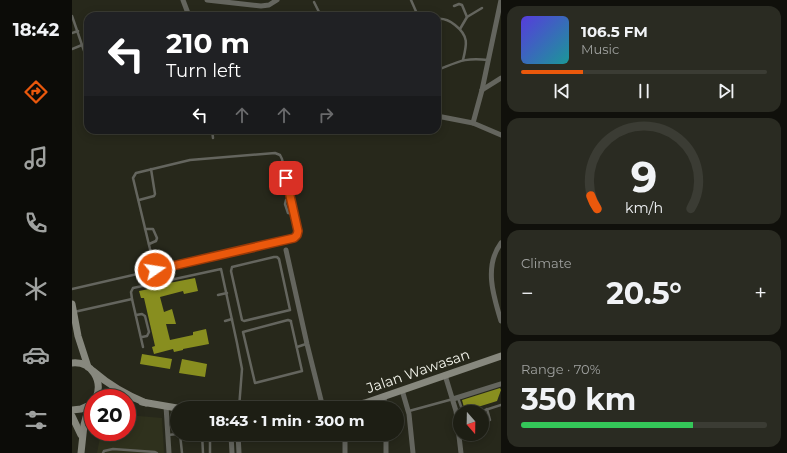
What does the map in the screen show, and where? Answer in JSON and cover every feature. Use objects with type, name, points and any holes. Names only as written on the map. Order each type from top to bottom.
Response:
[{"type":"street","points":[[183,0],[188,12]]},
{"type":"street","points":[[207,0],[261,6],[269,5],[277,0]]},
{"type":"street","points":[[473,123],[482,90],[501,0]]},
{"type":"street","points":[[482,90],[501,78]]},
{"type":"street","points":[[441,117],[473,123],[501,135]]},
{"type":"street","points":[[501,243],[495,251],[491,266],[491,279],[501,321]]},
{"type":"street","points":[[286,250],[321,401]]},
{"type":"street","points":[[72,304],[78,336],[90,369],[99,383],[98,389]]},
{"type":"street","name":"Jalan Wawasan","points":[[367,401],[501,356]]},
{"type":"street","points":[[72,363],[82,364],[119,391],[146,403]]},
{"type":"street","points":[[446,375],[455,398],[456,405]]},
{"type":"street","points":[[455,398],[501,384]]},
{"type":"street","points":[[402,390],[409,411],[413,453]]},
{"type":"street","points":[[384,396],[384,401]]},
{"type":"street","points":[[136,401],[170,407]]},
{"type":"street","points":[[166,406],[168,453]]},
{"type":"street","points":[[72,410],[84,407]]},
{"type":"street","points":[[72,416],[82,437]]},
{"type":"street","points":[[81,453],[84,430]]},
{"type":"street","points":[[231,441],[232,453]]},
{"type":"street","points":[[238,441],[239,453]]},
{"type":"street","points":[[345,441],[345,453]]},
{"type":"street","points":[[386,441],[386,453]]},
{"type":"street","points":[[460,441],[461,453]]},
{"type":"lane","points":[[411,0],[416,12]]},
{"type":"lane","points":[[314,2],[318,12]]},
{"type":"lane","points":[[454,6],[461,4],[467,18]]},
{"type":"lane","points":[[460,29],[467,18],[482,8]]},
{"type":"lane","points":[[72,16],[84,51]]},
{"type":"lane","points":[[441,19],[447,20],[465,34],[466,41],[463,60]]},
{"type":"lane","points":[[72,32],[78,31]]},
{"type":"lane","points":[[72,49],[82,45]]},
{"type":"lane","points":[[441,68],[463,60],[474,58],[488,60]]},
{"type":"lane","points":[[212,134],[213,138]]},
{"type":"lane","points":[[72,289],[155,270],[294,238],[298,233],[281,156],[274,153],[190,160],[136,173],[134,176],[155,270]]},
{"type":"lane","points":[[139,200],[154,196],[156,194],[151,169]]},
{"type":"lane","points":[[284,170],[278,174],[281,184],[288,187]]},
{"type":"lane","points":[[290,198],[286,200],[285,204],[288,213],[294,214]]},
{"type":"lane","points":[[145,228],[153,229],[157,238],[156,242],[149,244]]},
{"type":"lane","points":[[276,257],[279,259],[284,285],[290,308],[289,311],[244,321],[242,320],[231,270],[234,266],[276,257]]},
{"type":"lane","points":[[144,347],[132,298],[131,292],[133,288],[219,269],[222,270],[242,369],[240,401]]},
{"type":"lane","points":[[284,285],[294,282]]},
{"type":"lane","points":[[218,295],[227,293]]},
{"type":"lane","points":[[74,312],[132,298]]},
{"type":"lane","points":[[136,315],[142,314],[145,316],[149,332],[147,336],[142,338]]},
{"type":"lane","points":[[225,321],[232,319]]},
{"type":"lane","points":[[290,320],[297,347],[302,369],[301,372],[255,383],[243,332],[290,320]]},
{"type":"lane","points":[[297,347],[307,344]]},
{"type":"lane","points":[[409,411],[455,398],[459,405]]},
{"type":"lane","points":[[489,409],[501,405]]},
{"type":"lane","points":[[181,441],[182,453]]},
{"type":"lane","points":[[202,441],[203,453]]},
{"type":"lane","points":[[210,441],[210,453]]},
{"type":"lane","points":[[103,453],[104,451],[113,450],[157,453]]},
{"type":"shaded area","points":[[136,416],[162,418],[164,453],[97,453],[99,441],[136,441]]},
{"type":"building","points":[[195,278],[198,291],[184,294],[183,291],[160,297],[164,312],[172,309],[176,324],[166,324],[170,340],[193,335],[193,332],[206,329],[209,344],[174,352],[173,349],[154,354],[152,347],[155,346],[144,298],[141,298],[139,291],[159,287],[159,285]]},
{"type":"building","points":[[142,354],[172,359],[170,369],[140,364]]},
{"type":"building","points":[[182,359],[207,364],[205,377],[179,373]]},
{"type":"building","points":[[500,388],[501,390],[497,401],[484,405],[463,405],[462,400]]},
{"type":"route","points":[[155,270],[294,238],[298,231],[286,178]]}]
